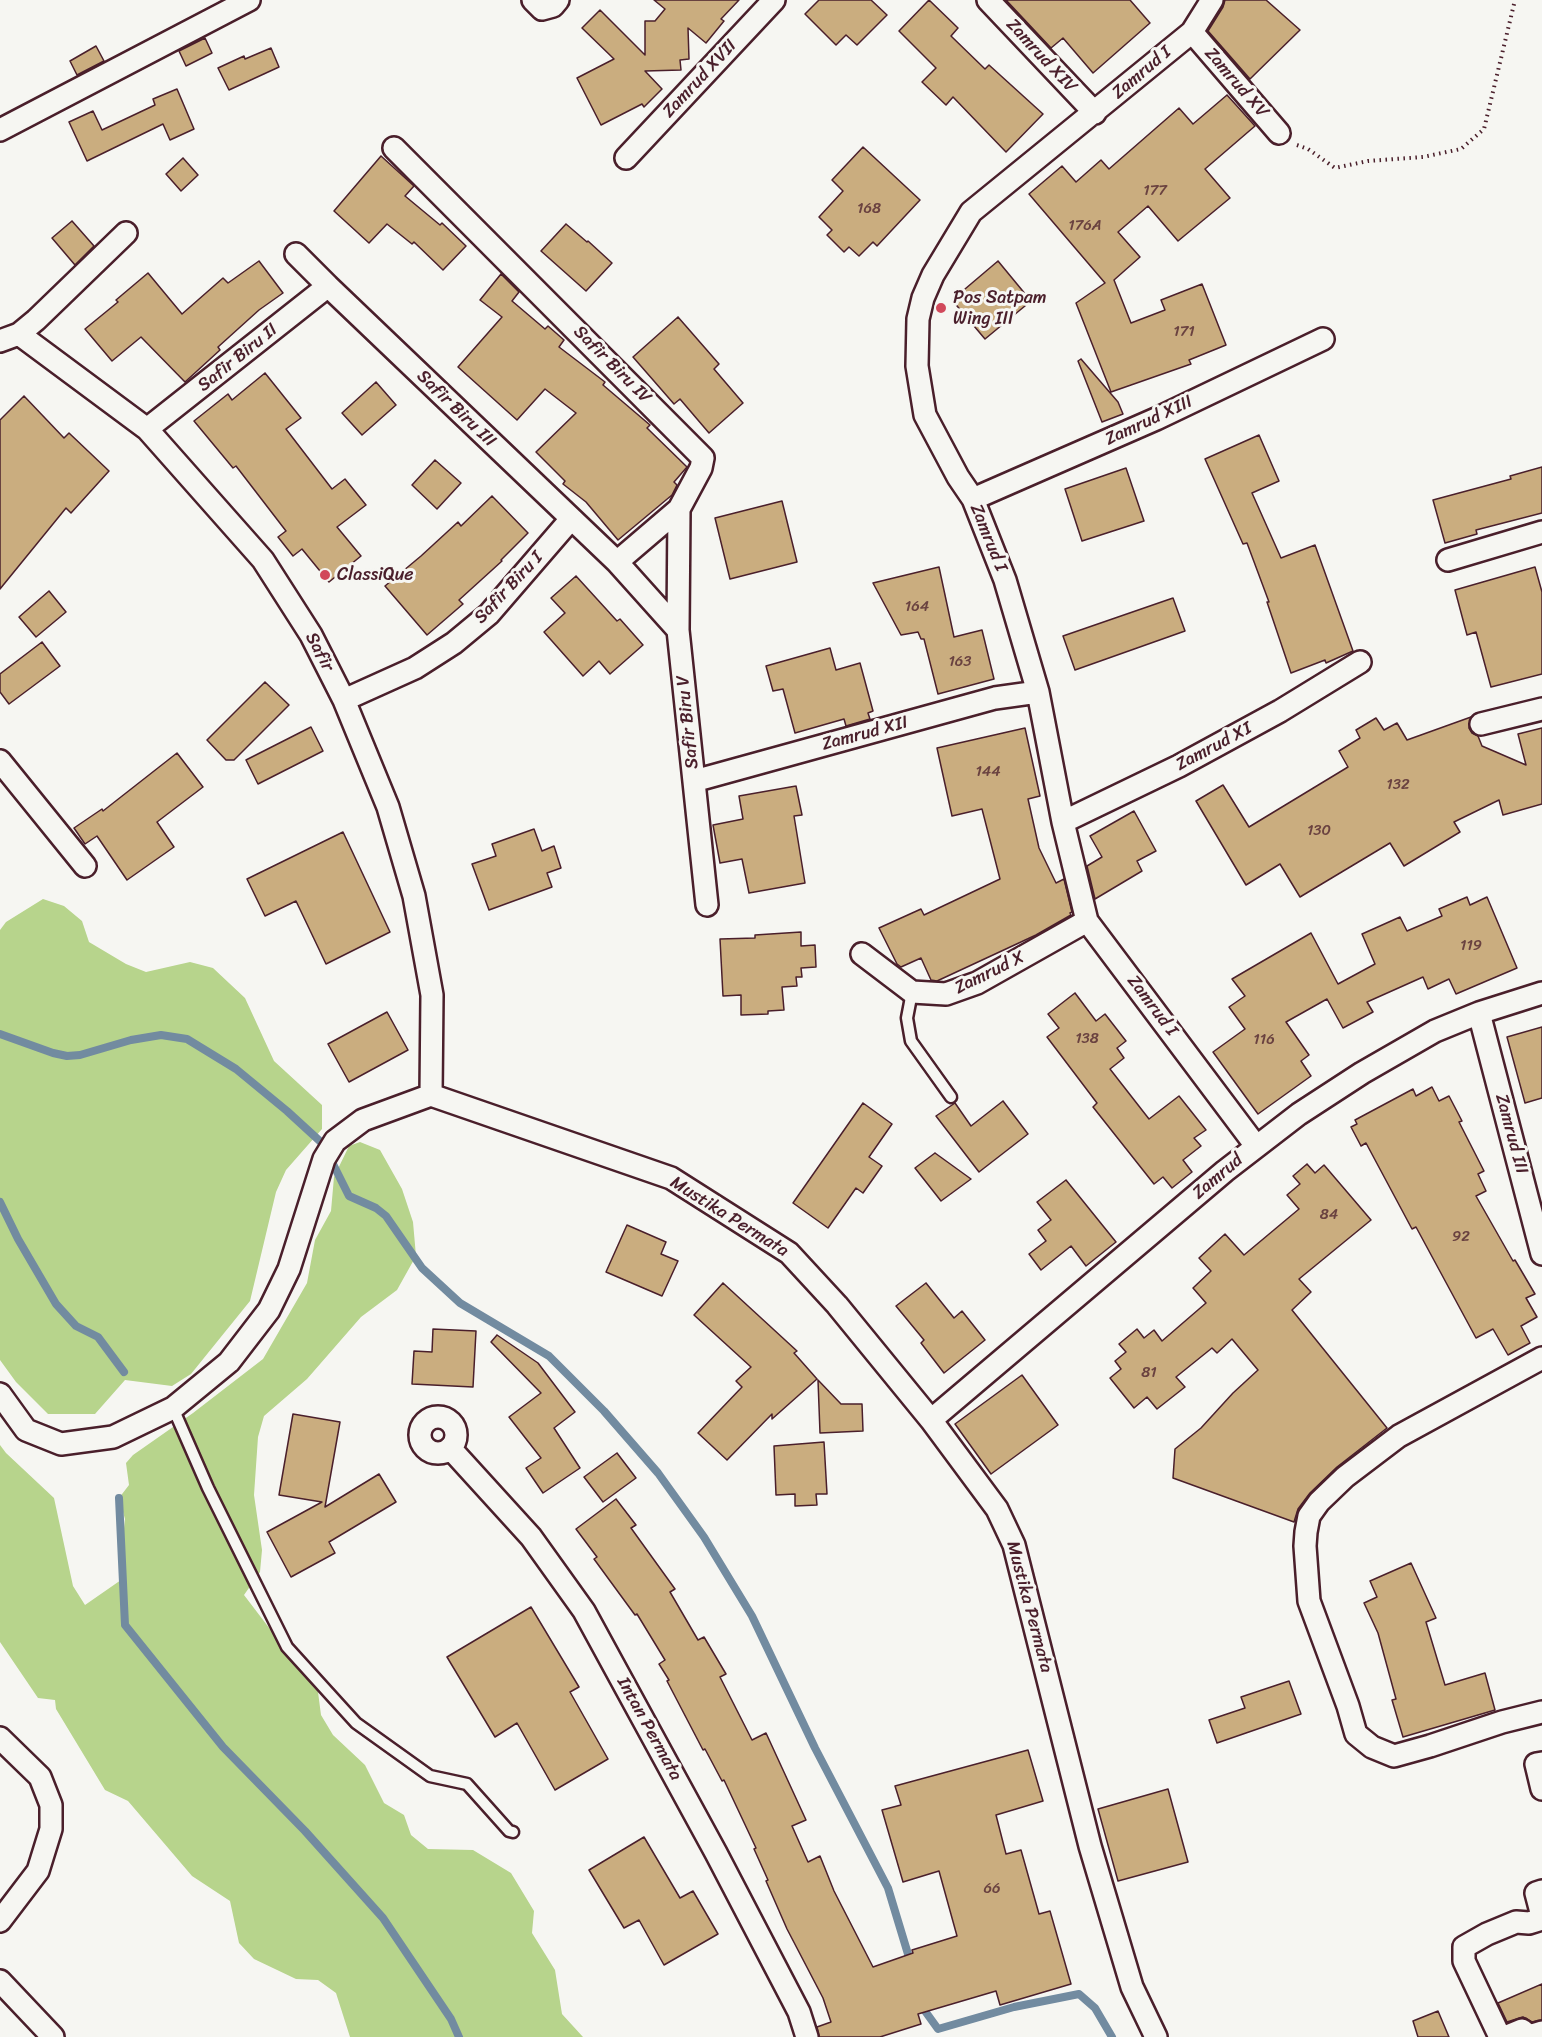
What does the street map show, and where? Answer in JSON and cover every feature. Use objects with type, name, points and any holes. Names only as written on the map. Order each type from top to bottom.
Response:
[{"type":"street","points":[[0,130],[249,0]]},
{"type":"street","points":[[533,0],[542,9],[553,6],[558,0]]},
{"type":"street","name":"Zamrud XVII","points":[[626,158],[774,0]]},
{"type":"street","name":"Zamrud XIV","points":[[988,0],[1095,113]]},
{"type":"street","name":"Zamrud I","points":[[1212,0],[1192,32],[971,212],[933,275],[922,298],[918,319],[917,366],[925,416],[958,477],[973,499],[1005,580],[1038,692],[1063,822],[1087,921],[1256,1146]]},
{"type":"street","name":"Zamrud XV","points":[[1192,32],[1279,134]]},
{"type":"street","name":"Safir Biru IV","points":[[394,148],[701,454],[703,461],[701,468],[679,509],[678,630]]},
{"type":"street","points":[[9,338],[126,233]]},
{"type":"street","name":"Safir Biru III","points":[[296,254],[617,562]]},
{"type":"street","name":"Safir Biru II","points":[[147,429],[327,286]]},
{"type":"street","name":"Safir","points":[[9,338],[147,429],[263,560],[311,635],[344,700],[388,807],[414,896],[432,995],[430,1095]]},
{"type":"street","name":"Zamrud XIII","points":[[973,499],[1156,418],[1323,339]]},
{"type":"street","points":[[678,630],[617,562],[679,509]]},
{"type":"street","name":"Safir Biru I","points":[[344,700],[415,668],[454,643],[489,614],[572,519]]},
{"type":"street","points":[[1448,560],[1542,532]]},
{"type":"street","name":"Safir Biru V","points":[[678,630],[707,905]]},
{"type":"street","name":"Zamrud XI","points":[[1063,822],[1179,766],[1260,722],[1360,662]]},
{"type":"street","name":"Zamrud XII","points":[[694,781],[995,698],[1038,692]]},
{"type":"street","points":[[1481,724],[1542,709]]},
{"type":"street","points":[[0,761],[85,866]]},
{"type":"street","name":"Zamrud X","points":[[912,992],[946,994],[977,983],[1087,921]]},
{"type":"street","points":[[862,954],[912,992]]},
{"type":"street","name":"Zamrud","points":[[931,1420],[1256,1146],[1299,1114],[1362,1073],[1435,1031],[1479,1013],[1542,993]]},
{"type":"street","name":"Zamrud III","points":[[1479,1013],[1542,1254]]},
{"type":"street","points":[[0,1394],[26,1430],[61,1444],[113,1437],[173,1408],[229,1362],[269,1310],[289,1269],[324,1159],[335,1141],[363,1120],[430,1095]]},
{"type":"street","name":"Mustika Permata","points":[[430,1095],[671,1178],[726,1212],[789,1253],[837,1305],[931,1420],[997,1509],[1014,1545],[1089,1846],[1132,1987],[1156,2037]]},
{"type":"street","points":[[1542,1358],[1399,1436],[1345,1477],[1319,1502],[1310,1516],[1305,1546],[1309,1601],[1356,1734],[1372,1747],[1394,1756],[1502,1722],[1542,1712]]},
{"type":"street","name":"Intan Permata","points":[[450,1448],[531,1537],[584,1611],[716,1853],[798,2012],[807,2037]]},
{"type":"street","points":[[0,1738],[40,1777],[51,1805],[51,1829],[38,1871],[0,1921]]},
{"type":"street","points":[[1542,1763],[1536,1764],[1542,1789]]},
{"type":"street","points":[[1500,2037],[1464,1961],[1464,1947],[1516,1922],[1529,1923],[1542,1917],[1536,1893],[1542,1891]]},
{"type":"street","points":[[0,1981],[53,2037]]},
{"type":"street","points":[[1505,2037],[1522,2030],[1529,2036],[1542,2032]]},
{"type":"lane","points":[[912,992],[907,1018],[911,1041],[951,1097]]},
{"type":"lane","points":[[173,1408],[208,1488],[287,1647],[356,1723],[430,1776],[467,1784],[507,1830],[513,1832]]},
{"type":"path","points":[[1279,134],[1292,143],[1308,149],[1335,168],[1368,161],[1423,157],[1461,149],[1484,129],[1515,0]]},
{"type":"green space","points":[[43,899],[64,906],[82,921],[89,942],[126,964],[146,972],[190,962],[213,968],[245,998],[274,1061],[322,1105],[322,1129],[286,1170],[276,1192],[250,1301],[191,1374],[172,1386],[125,1380],[95,1414],[48,1414],[16,1382],[0,1360],[0,930],[6,922]]},
{"type":"green space","points":[[360,1142],[380,1150],[402,1189],[413,1222],[416,1256],[397,1290],[361,1317],[307,1379],[264,1416],[258,1437],[254,1495],[262,1550],[260,1572],[244,1595],[318,1692],[321,1715],[333,1735],[365,1765],[384,1803],[404,1815],[411,1835],[428,1849],[473,1850],[511,1873],[534,1911],[532,1933],[555,1970],[562,2014],[583,2037],[350,2037],[336,1993],[318,1980],[296,1979],[254,1959],[239,1943],[230,1901],[192,1876],[128,1801],[105,1790],[56,1709],[55,1700],[38,1698],[0,1642],[0,1445],[54,1498],[73,1586],[85,1605],[121,1580],[119,1574],[125,1519],[119,1498],[129,1485],[126,1463],[133,1455],[193,1413],[263,1359],[307,1283],[315,1240],[331,1211],[334,1177],[349,1146]]},
{"type":"building","points":[[654,0],[739,0],[721,19],[724,21],[706,43],[688,28],[689,59],[680,60],[681,70],[645,71],[662,89],[644,107],[642,104],[601,125],[577,78],[614,59],[582,28],[600,10],[645,55],[645,21],[655,21],[665,9]]},
{"type":"building","points":[[819,0],[871,0],[887,15],[857,45],[846,35],[836,45],[805,14]]},
{"type":"building","points":[[929,0],[958,28],[951,36],[985,69],[989,65],[1043,114],[1006,152],[953,97],[946,105],[922,82],[936,68],[899,31]]},
{"type":"building","points":[[1006,0],[1130,0],[1150,23],[1093,73],[1063,38],[1051,48]]},
{"type":"building","points":[[1225,0],[1266,0],[1300,30],[1250,79],[1208,31]]},
{"type":"building","points":[[205,38],[212,53],[186,66],[179,51]]},
{"type":"building","points":[[96,46],[104,61],[77,75],[70,61]]},
{"type":"building","points":[[271,48],[279,67],[229,90],[218,68],[244,56],[245,59]]},
{"type":"building","points":[[177,89],[194,129],[170,140],[163,124],[87,161],[69,122],[93,111],[102,130],[155,105],[153,99]]},
{"type":"building","points":[[1227,95],[1255,126],[1205,169],[1230,198],[1178,241],[1148,206],[1118,232],[1140,257],[1114,280],[1131,323],[1165,310],[1161,300],[1202,284],[1226,345],[1189,360],[1191,364],[1111,392],[1076,303],[1105,283],[1029,194],[1062,166],[1076,182],[1101,160],[1109,169],[1179,108],[1193,124]]},
{"type":"building","points":[[863,147],[920,200],[877,246],[873,242],[859,256],[849,247],[844,252],[827,235],[832,230],[819,217],[843,191],[832,180]]},
{"type":"building","points":[[381,156],[414,186],[405,196],[440,225],[442,223],[466,246],[443,270],[414,242],[412,244],[387,224],[369,243],[334,211]]},
{"type":"building","points":[[183,158],[198,175],[181,191],[166,174]]},
{"type":"building","points":[[72,221],[94,246],[75,265],[52,238]]},
{"type":"building","points":[[566,224],[612,263],[586,291],[541,251]]},
{"type":"building","points":[[259,261],[283,293],[259,310],[218,347],[220,350],[185,382],[141,337],[112,361],[85,329],[148,273],[182,314],[223,278],[228,283]]},
{"type":"building","points":[[998,261],[1031,301],[985,339],[952,300]]},
{"type":"building","points":[[501,274],[519,292],[512,301],[545,329],[548,326],[564,340],[559,347],[605,382],[603,385],[650,425],[647,428],[687,467],[674,482],[677,485],[672,495],[618,540],[586,502],[563,484],[565,481],[536,452],[576,413],[545,389],[517,420],[458,367],[502,317],[480,300]]},
{"type":"building","points":[[678,317],[719,364],[714,369],[743,403],[709,433],[680,399],[674,404],[633,357]]},
{"type":"building","points":[[1081,359],[1118,402],[1123,414],[1102,422],[1078,361]]},
{"type":"building","points":[[265,373],[301,418],[286,429],[332,489],[345,479],[366,505],[337,527],[361,556],[329,582],[302,549],[293,556],[278,537],[286,531],[236,466],[233,468],[194,421],[228,394],[232,400]]},
{"type":"building","points":[[376,382],[396,405],[362,435],[342,413]]},
{"type":"building","points":[[24,396],[64,438],[69,433],[109,471],[71,513],[66,508],[0,589],[0,420]]},
{"type":"building","points":[[1259,435],[1279,481],[1252,493],[1281,558],[1315,545],[1353,651],[1326,663],[1325,660],[1291,673],[1267,602],[1269,602],[1247,543],[1243,544],[1205,459]]},
{"type":"building","points":[[435,460],[461,483],[437,509],[412,485]]},
{"type":"building","points":[[1542,467],[1542,513],[1476,530],[1477,534],[1445,543],[1433,500],[1511,479],[1510,476]]},
{"type":"building","points":[[1126,468],[1144,521],[1082,541],[1065,489]]},
{"type":"building","points":[[492,496],[528,533],[502,561],[459,600],[463,604],[427,635],[385,586],[458,522],[461,526]]},
{"type":"building","points":[[782,501],[797,562],[730,579],[715,518]]},
{"type":"building","points":[[939,567],[954,637],[982,630],[994,679],[938,694],[924,639],[921,639],[918,632],[901,635],[873,583]]},
{"type":"building","points":[[1535,567],[1542,592],[1542,674],[1491,687],[1476,632],[1467,635],[1455,590]]},
{"type":"building","points":[[576,576],[617,621],[620,619],[643,645],[610,674],[599,661],[583,676],[544,632],[565,613],[551,598]]},
{"type":"building","points":[[49,591],[66,612],[36,637],[19,617]]},
{"type":"building","points":[[1173,598],[1185,631],[1075,670],[1063,636]]},
{"type":"building","points":[[42,642],[60,666],[9,704],[0,692],[0,674]]},
{"type":"building","points":[[830,648],[836,670],[860,663],[873,711],[868,713],[870,719],[846,726],[844,719],[795,733],[783,689],[773,691],[766,666]]},
{"type":"building","points":[[265,682],[289,705],[234,760],[226,760],[207,740]]},
{"type":"building","points":[[1471,717],[1469,728],[1478,736],[1482,746],[1526,765],[1518,734],[1542,728],[1542,804],[1503,815],[1499,800],[1454,822],[1460,832],[1404,866],[1390,843],[1300,897],[1280,864],[1246,885],[1196,801],[1223,785],[1249,827],[1348,767],[1339,751],[1360,738],[1356,730],[1376,718],[1384,730],[1397,723],[1407,740]]},
{"type":"building","points":[[311,727],[323,751],[258,784],[246,760]]},
{"type":"building","points":[[1025,728],[1040,796],[1028,799],[1039,848],[1056,883],[1064,879],[1071,915],[1036,935],[937,981],[931,980],[921,958],[901,967],[897,964],[879,928],[921,909],[924,915],[1000,879],[982,809],[952,816],[937,748]]},
{"type":"building","points":[[177,753],[203,787],[157,822],[174,847],[127,880],[97,836],[85,844],[74,828],[102,809],[103,811]]},
{"type":"building","points":[[796,786],[802,815],[794,816],[805,883],[749,893],[742,859],[720,863],[713,825],[743,819],[739,796]]},
{"type":"building","points":[[1134,811],[1156,851],[1137,861],[1142,871],[1095,899],[1087,866],[1102,857],[1090,836]]},
{"type":"building","points":[[534,829],[542,851],[554,846],[561,868],[547,873],[552,887],[489,910],[472,864],[496,856],[492,844]]},
{"type":"building","points":[[343,832],[390,932],[326,964],[296,901],[265,916],[247,879]]},
{"type":"building","points":[[1467,897],[1470,905],[1487,897],[1517,968],[1456,994],[1449,979],[1428,989],[1423,977],[1367,1002],[1373,1012],[1343,1028],[1327,999],[1286,1022],[1309,1055],[1301,1061],[1311,1076],[1258,1114],[1213,1052],[1245,1029],[1229,1007],[1245,996],[1232,979],[1311,933],[1338,984],[1375,964],[1362,934],[1400,917],[1407,931],[1442,916],[1439,909]]},
{"type":"building","points":[[801,932],[801,946],[815,945],[816,967],[801,968],[802,977],[796,977],[797,986],[782,987],[784,1010],[768,1011],[768,1014],[741,1015],[741,995],[723,996],[720,939],[755,938],[755,935]]},
{"type":"building","points":[[1075,993],[1096,1021],[1105,1014],[1126,1041],[1117,1048],[1124,1058],[1110,1069],[1149,1119],[1179,1096],[1206,1130],[1194,1138],[1201,1146],[1183,1160],[1192,1172],[1172,1188],[1163,1177],[1154,1184],[1093,1107],[1097,1103],[1047,1037],[1059,1028],[1048,1014]]},
{"type":"building","points":[[387,1012],[408,1050],[349,1082],[328,1044]]},
{"type":"building","points":[[1542,1027],[1542,1098],[1525,1103],[1507,1037]]},
{"type":"building","points":[[1432,1087],[1439,1101],[1449,1096],[1462,1121],[1459,1122],[1484,1171],[1478,1174],[1486,1191],[1476,1196],[1513,1261],[1515,1260],[1535,1294],[1526,1298],[1537,1317],[1521,1326],[1530,1343],[1508,1355],[1493,1329],[1476,1338],[1416,1227],[1412,1229],[1366,1143],[1361,1146],[1351,1127],[1357,1124],[1355,1120],[1413,1089],[1416,1096]]},
{"type":"building","points":[[1003,1101],[1028,1134],[979,1172],[936,1116],[955,1103],[971,1126]]},
{"type":"building","points":[[863,1103],[892,1124],[869,1157],[882,1166],[863,1193],[856,1188],[828,1228],[793,1203]]},
{"type":"building","points":[[935,1153],[971,1179],[941,1201],[915,1168]]},
{"type":"building","points":[[1307,1164],[1315,1173],[1324,1165],[1371,1220],[1299,1279],[1311,1292],[1292,1310],[1387,1428],[1337,1467],[1310,1493],[1298,1509],[1294,1522],[1173,1478],[1175,1449],[1201,1428],[1258,1370],[1232,1339],[1217,1353],[1212,1348],[1176,1377],[1185,1387],[1157,1409],[1147,1397],[1134,1408],[1110,1378],[1121,1369],[1115,1361],[1126,1352],[1119,1344],[1137,1329],[1144,1338],[1154,1330],[1162,1341],[1206,1303],[1193,1288],[1211,1271],[1199,1258],[1225,1234],[1244,1255],[1299,1209],[1287,1195],[1300,1184],[1293,1176]]},
{"type":"building","points":[[1066,1180],[1116,1242],[1086,1266],[1071,1246],[1041,1270],[1029,1254],[1046,1241],[1038,1230],[1051,1220],[1037,1202]]},
{"type":"building","points":[[627,1225],[666,1242],[661,1254],[678,1261],[662,1296],[606,1272]]},
{"type":"building","points":[[723,1283],[797,1351],[794,1353],[817,1379],[772,1419],[772,1414],[727,1460],[698,1433],[742,1387],[736,1381],[751,1367],[694,1315]]},
{"type":"building","points":[[926,1283],[954,1318],[962,1311],[985,1340],[944,1373],[921,1343],[924,1340],[896,1306]]},
{"type":"building","points":[[433,1329],[476,1331],[473,1387],[412,1384],[414,1351],[432,1352]]},
{"type":"building","points":[[497,1335],[538,1363],[575,1412],[554,1428],[580,1468],[543,1493],[526,1468],[541,1458],[509,1417],[541,1393],[491,1342]]},
{"type":"building","points":[[1022,1375],[1058,1425],[991,1474],[955,1424]]},
{"type":"building","points":[[818,1380],[841,1404],[862,1404],[863,1431],[820,1433]]},
{"type":"building","points":[[293,1414],[340,1422],[325,1507],[379,1474],[396,1502],[329,1542],[335,1553],[291,1577],[267,1532],[322,1502],[279,1495]]},
{"type":"building","points":[[824,1442],[827,1494],[816,1494],[817,1505],[795,1506],[795,1494],[776,1495],[774,1446]]},
{"type":"building","points":[[617,1453],[636,1478],[603,1502],[584,1477]]},
{"type":"building","points":[[616,1499],[636,1525],[631,1528],[675,1589],[670,1592],[698,1640],[704,1637],[726,1674],[720,1677],[752,1740],[766,1733],[806,1820],[792,1826],[808,1862],[820,1856],[834,1891],[873,1967],[913,1953],[912,1950],[957,1936],[939,1871],[903,1882],[882,1810],[901,1805],[895,1786],[1028,1750],[1043,1801],[996,1815],[1006,1854],[1021,1850],[1039,1914],[1050,1911],[1071,1984],[1000,2005],[996,1991],[918,2014],[921,2024],[880,2037],[819,2037],[817,2027],[831,2022],[823,1998],[787,1929],[766,1881],[768,1880],[754,1849],[756,1848],[724,1780],[722,1781],[705,1749],[703,1750],[667,1681],[669,1680],[659,1664],[665,1660],[637,1614],[635,1615],[594,1559],[597,1557],[576,1529]]},
{"type":"building","points":[[1411,1563],[1436,1618],[1426,1622],[1445,1685],[1485,1673],[1495,1710],[1403,1737],[1392,1700],[1396,1699],[1378,1633],[1364,1603],[1377,1597],[1370,1581]]},
{"type":"building","points":[[531,1607],[579,1687],[570,1692],[608,1759],[555,1790],[517,1723],[495,1737],[447,1657]]},
{"type":"building","points":[[1289,1681],[1301,1714],[1217,1743],[1209,1720],[1245,1708],[1241,1697]]},
{"type":"building","points":[[1168,1789],[1188,1862],[1118,1881],[1098,1809]]},
{"type":"building","points":[[644,1837],[680,1898],[693,1891],[718,1934],[664,1965],[639,1920],[624,1928],[589,1870]]},
{"type":"building","points":[[1542,1984],[1542,2020],[1532,2022],[1523,2017],[1507,2022],[1498,2003]]},
{"type":"building","points":[[1438,2011],[1449,2037],[1418,2037],[1413,2021]]},
{"type":"waterway","points":[[0,1034],[67,1056],[80,1055],[131,1040],[161,1035],[187,1039],[236,1069],[323,1144],[349,1196],[376,1208],[386,1216],[422,1268],[460,1303],[549,1356],[604,1411],[658,1473],[704,1537],[752,1616],[815,1748],[888,1888],[911,1964]]},
{"type":"waterway","points":[[0,1202],[18,1239],[56,1304],[76,1326],[98,1337],[124,1372]]},
{"type":"waterway","points":[[119,1498],[125,1625],[223,1747],[305,1831],[383,1918],[451,2019],[459,2037]]},
{"type":"waterway","points":[[923,2004],[925,2011],[938,2029],[1014,2007],[1079,1994],[1095,2008],[1112,2037]]},
{"type":"place","name":"Pos Satpam Wing III","points":[[941,308]]},
{"type":"place","name":"ClassiQue","points":[[325,575]]}]
